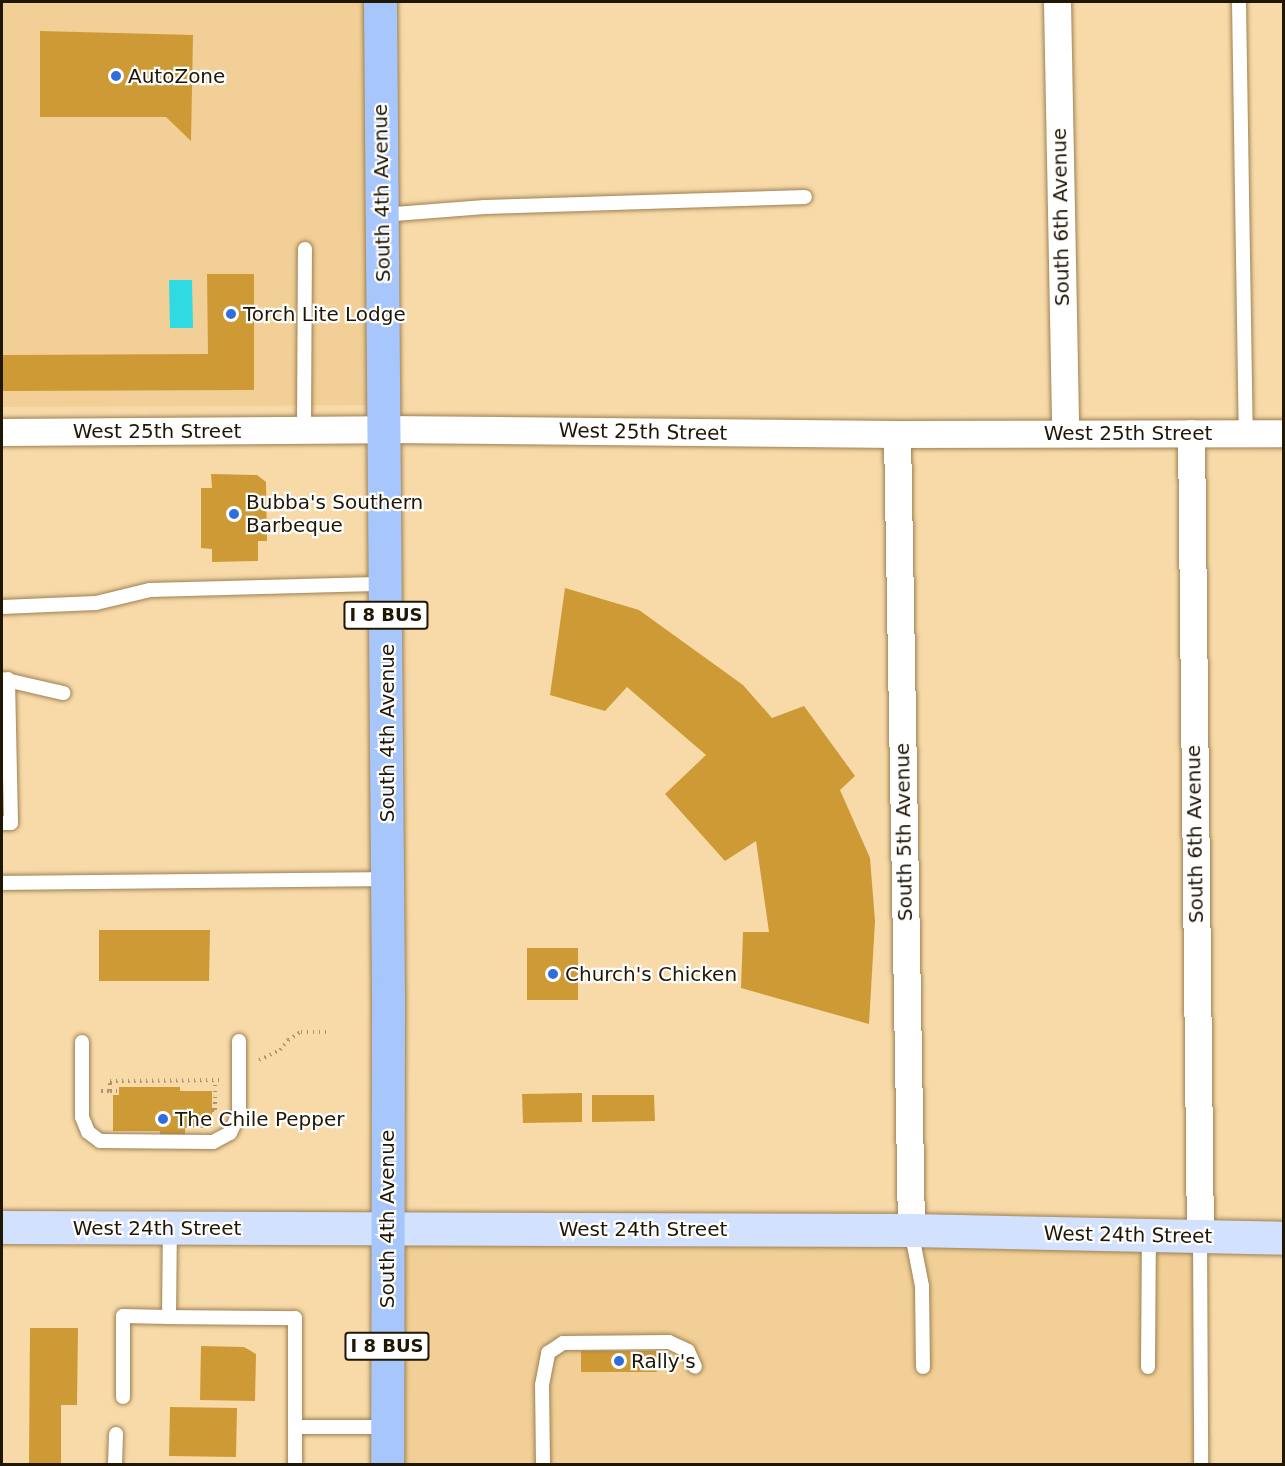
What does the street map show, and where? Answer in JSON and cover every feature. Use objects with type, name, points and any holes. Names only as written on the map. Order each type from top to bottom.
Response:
[{"type":"main road","name":"South 4th Avenue","points":[[380,2],[386,584],[387,1464]]},
{"type":"main road","name":"West 24th Street","points":[[2,1227],[911,1230],[1284,1238]]},
{"type":"street","name":"South 6th Avenue","points":[[1057,2],[1065,433]]},
{"type":"street","name":"West 25th Street","points":[[2,432],[385,429],[897,434],[1284,433]]},
{"type":"street","name":"South 6th Avenue","points":[[1191,433],[1200,1236]]},
{"type":"street","name":"South 5th Avenue","points":[[897,434],[911,1230]]},
{"type":"lane","points":[[1239,2],[1246,433]]},
{"type":"lane","points":[[382,214],[485,207],[805,197]]},
{"type":"lane","points":[[304,430],[305,249]]},
{"type":"lane","points":[[2,607],[96,603],[150,590],[386,584]]},
{"type":"lane","points":[[2,823],[11,823],[5,679],[63,693]]},
{"type":"lane","points":[[2,883],[387,879]]},
{"type":"lane","points":[[81,1042],[81,1117],[88,1132],[100,1141],[213,1142],[230,1133],[239,1114],[239,1041]]},
{"type":"lane","points":[[169,1317],[170,1228]]},
{"type":"lane","points":[[911,1230],[922,1286],[923,1367]]},
{"type":"lane","points":[[1148,1367],[1149,1235]]},
{"type":"lane","points":[[1200,1236],[1201,1464]]},
{"type":"lane","points":[[123,1397],[123,1317],[296,1318],[295,1464]]},
{"type":"lane","points":[[543,1464],[542,1385],[548,1353],[563,1343],[669,1342],[688,1352],[695,1367]]},
{"type":"lane","points":[[296,1427],[387,1427]]},
{"type":"lane","points":[[115,1464],[116,1434]]},
{"type":"path","points":[[110,1091],[110,1081],[251,1080],[252,1068],[256,1061],[280,1050],[288,1040],[301,1032],[330,1032]]},
{"type":"path","points":[[212,1110],[215,1110],[215,1080]]},
{"type":"path","points":[[81,1091],[119,1091]]},
{"type":"shaded area","points":[[2,2],[379,2],[385,405],[2,407]]},
{"type":"shaded area","points":[[387,1228],[1200,1236],[1201,1464],[388,1464]]},
{"type":"water","points":[[169,280],[192,280],[193,328],[170,328]]},
{"type":"building","name":"AutoZone","points":[[40,31],[193,35],[191,141],[166,117],[40,117]]},
{"type":"building","name":"Torch Lite Lodge","points":[[207,274],[254,274],[254,390],[2,391],[2,355],[208,354]]},
{"type":"building","name":"Bubba's Southern Barbeque","points":[[211,474],[257,475],[266,482],[267,541],[258,541],[258,561],[212,562],[212,549],[201,548],[201,488],[212,488]]},
{"type":"building","points":[[565,588],[639,610],[743,685],[772,718],[804,706],[855,776],[840,790],[870,858],[875,921],[869,1024],[741,988],[743,932],[769,932],[756,841],[725,861],[665,794],[706,755],[627,687],[605,711],[550,695]]},
{"type":"building","points":[[99,930],[210,930],[209,981],[99,981]]},
{"type":"building","name":"Church's Chicken","points":[[527,948],[578,948],[578,1000],[527,1000]]},
{"type":"building","name":"The Chile Pepper","points":[[119,1087],[180,1087],[180,1091],[212,1091],[212,1128],[185,1128],[185,1135],[160,1135],[160,1131],[113,1131],[113,1095],[119,1095]]},
{"type":"building","points":[[582,1093],[582,1122],[523,1123],[522,1094]]},
{"type":"building","points":[[592,1095],[654,1095],[655,1121],[592,1122]]},
{"type":"building","points":[[30,1328],[78,1328],[77,1405],[61,1405],[61,1464],[29,1464]]},
{"type":"building","points":[[201,1346],[244,1347],[256,1354],[255,1401],[200,1400]]},
{"type":"building","name":"Rally's","points":[[581,1351],[657,1351],[657,1372],[581,1372]]},
{"type":"building","points":[[170,1407],[237,1408],[236,1457],[169,1456]]},
{"type":"place","name":"AutoZone","points":[[116,76]]},
{"type":"place","name":"Torch Lite Lodge","points":[[231,314]]},
{"type":"place","name":"Bubba's Southern Barbeque","points":[[234,514]]},
{"type":"place","name":"Church's Chicken","points":[[553,974]]},
{"type":"place","name":"The Chile Pepper","points":[[163,1119]]},
{"type":"place","name":"Rally's","points":[[619,1361]]}]
